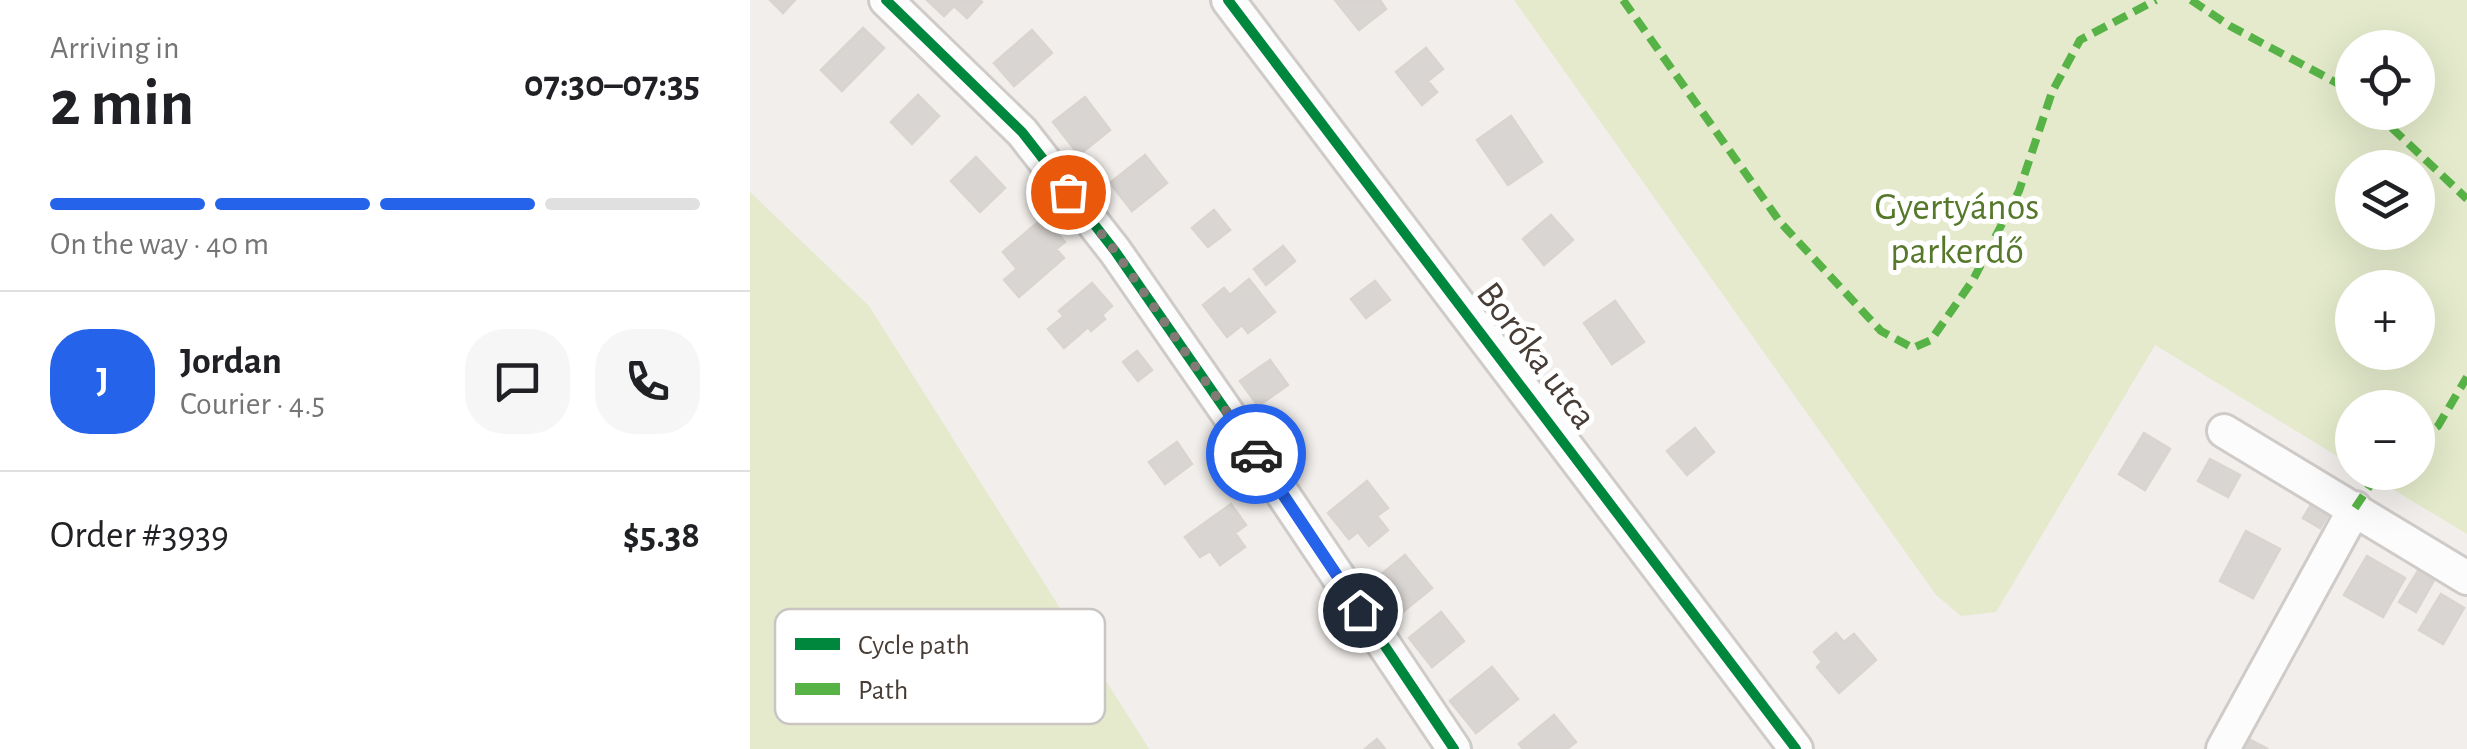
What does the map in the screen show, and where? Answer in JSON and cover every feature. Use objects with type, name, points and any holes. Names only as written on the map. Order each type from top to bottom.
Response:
[{"type":"street","points":[[886,0],[1022,132],[1115,251],[1454,749]]},
{"type":"street","name":"Boróka utca","points":[[1228,0],[1796,749]]},
{"type":"street","points":[[2224,431],[2467,578]]},
{"type":"street","points":[[2223,749],[2355,508]]},
{"type":"green space","name":"Gyertyános parkerdő","points":[[1514,0],[2467,0],[2467,534],[2394,490],[2435,490],[2435,390],[2335,390],[2335,455],[2155,345],[1996,612],[1961,616],[1936,595]]},
{"type":"green space","points":[[750,192],[869,306],[1061,609],[775,609],[775,724],[1105,724],[1105,679],[1149,749],[750,749]]},
{"type":"building","points":[[770,0],[795,0],[783,13]]},
{"type":"building","points":[[927,0],[982,2],[967,18],[954,6],[944,16]]},
{"type":"building","points":[[1335,0],[1380,0],[1386,9],[1359,30]]},
{"type":"building","points":[[863,28],[884,48],[842,91],[821,70]]},
{"type":"building","points":[[1032,30],[1052,53],[1014,86],[994,63]]},
{"type":"building","points":[[1426,48],[1443,69],[1428,81],[1437,92],[1422,105],[1396,72]]},
{"type":"building","points":[[918,95],[939,116],[912,144],[891,122]]},
{"type":"building","points":[[1085,97],[1110,130],[1079,155],[1053,122]]},
{"type":"building","points":[[1511,116],[1542,162],[1508,185],[1477,140]]},
{"type":"building","points":[[1145,155],[1167,183],[1132,211],[1110,183]]},
{"type":"building","points":[[976,157],[1005,188],[980,212],[951,181]]},
{"type":"building","points":[[1214,210],[1230,230],[1208,247],[1192,228]]},
{"type":"building","points":[[1551,215],[1573,240],[1544,265],[1523,239]]},
{"type":"building","points":[[1044,217],[1065,242],[1056,249],[1064,258],[1019,297],[1004,280],[1017,269],[1003,252]]},
{"type":"building","points":[[1283,246],[1295,261],[1266,285],[1254,269]]},
{"type":"building","points":[[1249,279],[1275,312],[1248,333],[1242,325],[1227,337],[1203,305],[1224,288],[1230,295]]},
{"type":"building","points":[[1375,281],[1390,300],[1366,318],[1351,299]]},
{"type":"building","points":[[1092,283],[1112,306],[1102,315],[1105,319],[1079,335],[1059,311]]},
{"type":"building","points":[[1615,301],[1644,342],[1612,364],[1584,323]]},
{"type":"building","points":[[1064,316],[1079,335],[1064,348],[1048,329]]},
{"type":"building","points":[[1137,351],[1152,370],[1138,381],[1123,362]]},
{"type":"building","points":[[1270,360],[1288,385],[1258,406],[1240,381]]},
{"type":"building","points":[[1695,428],[1714,452],[1687,475],[1667,451]]},
{"type":"building","points":[[2144,433],[2170,449],[2145,490],[2119,474]]},
{"type":"building","points":[[1177,442],[1192,464],[1165,484],[1149,462]]},
{"type":"building","points":[[2210,459],[2240,475],[2228,497],[2198,481]]},
{"type":"building","points":[[1367,481],[1388,508],[1377,516],[1388,530],[1369,546],[1358,532],[1349,539],[1328,513]]},
{"type":"building","points":[[2317,495],[2334,505],[2320,528],[2303,518]]},
{"type":"building","points":[[1231,504],[1246,525],[1235,533],[1245,547],[1220,565],[1210,551],[1200,557],[1185,537]]},
{"type":"building","points":[[2246,531],[2280,549],[2253,598],[2220,581]]},
{"type":"building","points":[[1405,555],[1432,588],[1399,615],[1373,581]]},
{"type":"building","points":[[2367,556],[2405,578],[2383,617],[2344,595]]},
{"type":"building","points":[[2421,566],[2437,575],[2416,612],[2399,602]]},
{"type":"building","points":[[2441,594],[2464,608],[2443,644],[2419,630]]},
{"type":"building","points":[[1441,612],[1464,641],[1432,667],[1409,638]]},
{"type":"building","points":[[1836,633],[1844,642],[1854,634],[1876,660],[1839,693],[1817,667],[1822,662],[1814,652]]},
{"type":"building","points":[[1492,667],[1518,699],[1476,733],[1450,701]]},
{"type":"building","points":[[1554,715],[1576,742],[1567,749],[1523,749],[1519,744]]},
{"type":"building","points":[[2247,738],[2268,749],[2241,749]]},
{"type":"building","points":[[1377,739],[1385,749],[1365,749]]},
{"type":"marked path","points":[[1623,0],[1780,222],[1881,331],[1913,348],[1931,340],[1973,280],[2019,191],[2052,92],[2080,40],[2156,0]]},
{"type":"marked path","points":[[2191,0],[2230,26],[2335,82]]},
{"type":"marked path","points":[[2394,130],[2467,199]]},
{"type":"marked path","points":[[2435,428],[2467,377]]},
{"type":"marked path","points":[[2355,508],[2367,490]]},
{"type":"cycle path","points":[[886,0],[1022,132],[1115,251],[1454,749]]},
{"type":"cycle path","points":[[1228,0],[1796,749]]},
{"type":"way so far","points":[[1068,192],[1115,251],[1256,454]]},
{"type":"route","points":[[1256,454],[1360,610]]}]
